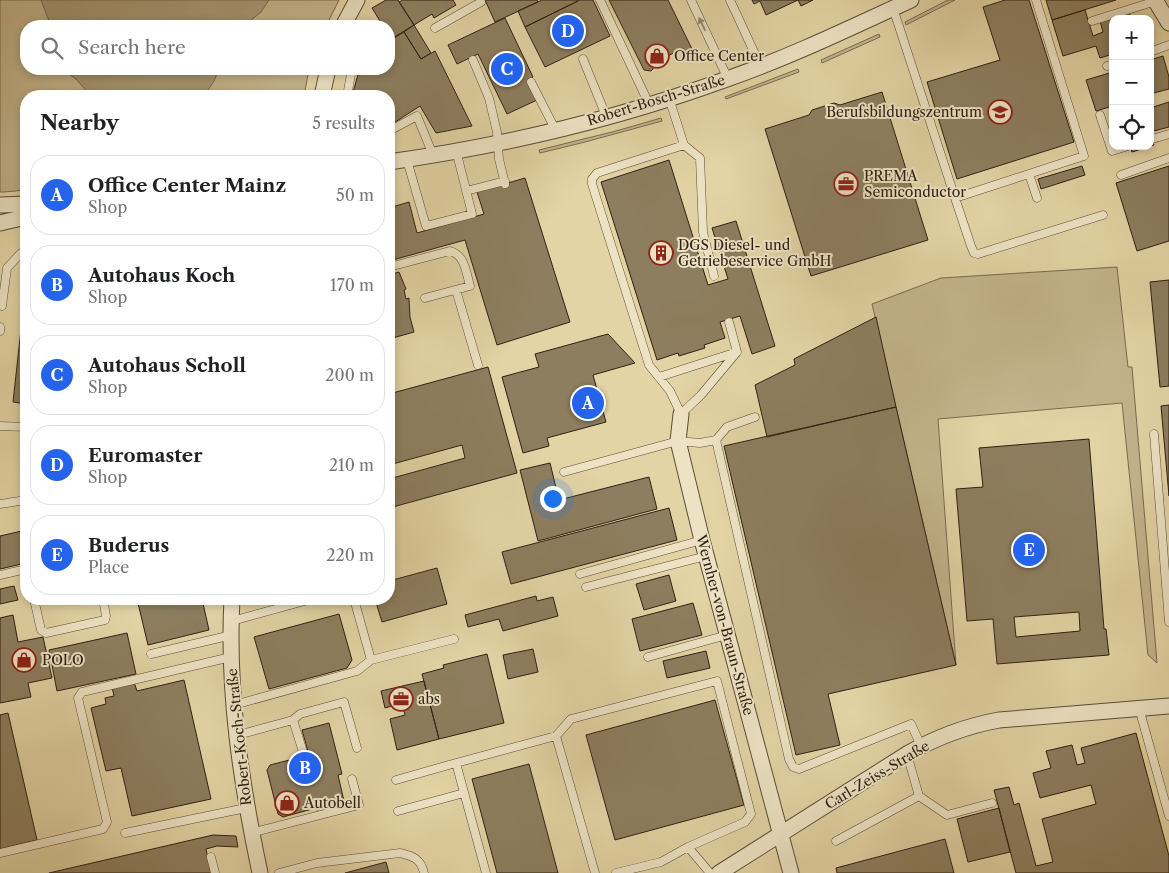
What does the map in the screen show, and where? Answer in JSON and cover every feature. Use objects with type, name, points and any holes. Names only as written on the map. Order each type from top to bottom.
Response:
[{"type":"street","points":[[346,20],[357,0]]},
{"type":"street","name":"Robert-Bosch-Straße","points":[[395,161],[554,130],[669,98],[728,79],[833,37],[911,0]]},
{"type":"street","points":[[1156,1],[1169,23]]},
{"type":"street","points":[[323,90],[327,75]]},
{"type":"street","points":[[0,205],[20,204]]},
{"type":"street","points":[[0,223],[20,218]]},
{"type":"street","name":"Wernher-von-Braun-Straße","points":[[681,414],[678,441],[706,556],[791,873]]},
{"type":"street","name":"Robert-Koch-Straße","points":[[232,605],[231,657],[234,705],[246,808],[260,873]]},
{"type":"street","name":"Carl-Zeiss-Straße","points":[[719,873],[906,754],[952,732],[985,723],[1024,718],[1169,706]]},
{"type":"lane","points":[[435,28],[481,2],[480,0]]},
{"type":"lane","points":[[600,0],[649,104]]},
{"type":"lane","points":[[691,0],[728,79]]},
{"type":"lane","points":[[730,0],[761,66]]},
{"type":"lane","points":[[955,198],[1084,156],[1036,0]]},
{"type":"lane","points":[[1092,21],[1156,1]]},
{"type":"lane","points":[[893,8],[974,253],[978,254],[1103,215]]},
{"type":"lane","points":[[1154,51],[1169,45]]},
{"type":"lane","points":[[583,59],[606,116]]},
{"type":"lane","points":[[466,191],[505,183],[489,98],[473,60]]},
{"type":"lane","points":[[348,90],[351,75]]},
{"type":"lane","points":[[531,82],[554,130]]},
{"type":"lane","points":[[669,98],[684,145],[700,158],[703,232],[714,276]]},
{"type":"lane","points":[[1100,115],[1109,142]]},
{"type":"lane","points":[[395,128],[417,116],[433,155]]},
{"type":"lane","points":[[1154,138],[1169,134]]},
{"type":"lane","points":[[684,145],[597,173],[592,179],[592,184],[650,365],[670,391],[681,414],[701,395],[738,352]]},
{"type":"lane","points":[[407,160],[426,226],[472,214],[456,150]]},
{"type":"lane","points":[[1121,175],[1169,158]]},
{"type":"lane","points":[[1029,174],[1037,198]]},
{"type":"lane","points":[[395,265],[450,250],[456,252],[462,258],[470,286],[425,298]]},
{"type":"lane","points":[[2,306],[7,268],[20,254]]},
{"type":"lane","points":[[456,290],[478,365]]},
{"type":"lane","points":[[729,322],[738,352]]},
{"type":"lane","points":[[659,377],[738,352]]},
{"type":"lane","points":[[564,472],[678,441],[700,443],[716,440],[726,427],[755,417]]},
{"type":"lane","points":[[0,426],[20,427]]},
{"type":"lane","points":[[1154,434],[1169,622]]},
{"type":"lane","points":[[716,440],[789,759],[793,767],[798,769],[911,724],[921,746]]},
{"type":"lane","points":[[0,504],[20,501]]},
{"type":"lane","points":[[580,574],[702,540]]},
{"type":"lane","points":[[586,587],[706,556]]},
{"type":"lane","points":[[0,576],[20,571]]},
{"type":"lane","points":[[35,605],[41,630],[46,633],[105,620],[104,605]]},
{"type":"lane","points":[[150,654],[232,628],[295,605]]},
{"type":"lane","points":[[356,605],[371,660]]},
{"type":"lane","points":[[648,656],[727,636]]},
{"type":"lane","points":[[234,705],[357,672],[371,660],[454,638]]},
{"type":"lane","points":[[0,853],[102,829],[107,822],[78,698],[82,692],[231,657]]},
{"type":"lane","points":[[396,780],[556,736],[571,719],[717,681],[751,814],[745,822],[688,847],[661,862],[616,873]]},
{"type":"lane","points":[[238,735],[294,720],[300,714],[344,702],[357,748]]},
{"type":"lane","points":[[1139,708],[1169,816]]},
{"type":"lane","points":[[294,720],[302,752]]},
{"type":"lane","points":[[556,736],[595,873]]},
{"type":"lane","points":[[906,754],[919,796],[947,814],[992,803]]},
{"type":"lane","points":[[456,763],[486,873]]},
{"type":"lane","points":[[251,833],[359,805],[352,779]]},
{"type":"lane","points":[[398,810],[464,793]]},
{"type":"lane","points":[[836,841],[919,796]]},
{"type":"lane","points":[[126,833],[246,808]]},
{"type":"lane","points":[[688,847],[710,873]]},
{"type":"lane","points":[[279,873],[316,863],[400,853],[411,856],[422,865],[424,873]]},
{"type":"lane","points":[[211,857],[215,873]]},
{"type":"lane","points":[[316,863],[318,873]]},
{"type":"shaded area","points":[[0,0],[339,0],[329,20],[20,20],[20,75],[308,75],[305,90],[20,90],[20,191],[0,192]]},
{"type":"shaded area","points":[[41,0],[269,0],[261,12],[251,20],[49,20]]},
{"type":"shaded area","points":[[948,0],[955,0],[906,25],[905,22]]},
{"type":"shaded area","points":[[879,34],[880,37],[822,63],[821,60]]},
{"type":"shaded area","points":[[798,69],[799,72],[726,99],[725,97]]},
{"type":"shaded area","points":[[70,75],[216,75],[208,90],[86,90]]},
{"type":"shaded area","points":[[661,118],[662,121],[585,142],[540,153],[539,150],[616,131]]},
{"type":"shaded area","points":[[1117,267],[1128,367],[1132,367],[1157,663],[1148,655],[1122,403],[938,419],[956,665],[872,304],[941,278]]},
{"type":"building","points":[[386,0],[398,0],[414,25],[395,37],[395,20],[379,20],[372,8]]},
{"type":"building","points":[[403,0],[453,0],[456,5],[434,18],[432,14],[414,25],[399,2]]},
{"type":"building","points":[[485,0],[537,0],[538,2],[495,22]]},
{"type":"building","points":[[542,0],[578,1],[525,27],[518,11]]},
{"type":"building","points":[[580,0],[593,0],[610,36],[545,67],[525,27]]},
{"type":"building","points":[[609,0],[668,0],[693,51],[686,55],[683,48],[654,63],[651,71],[644,70]]},
{"type":"building","points":[[752,0],[798,0],[766,15],[760,1],[754,4]]},
{"type":"building","points":[[798,0],[813,0],[801,6]]},
{"type":"building","name":"Berufsbildungszentrum","points":[[1005,0],[1029,0],[1074,142],[957,179],[927,82],[1000,60],[983,7]]},
{"type":"building","points":[[1046,0],[1116,0],[1052,20]]},
{"type":"building","points":[[1085,10],[1093,36],[1103,32],[1100,21],[1109,18],[1109,55],[1100,58],[1096,46],[1063,56],[1052,20]]},
{"type":"building","points":[[1129,12],[1130,15],[1119,15]]},
{"type":"building","points":[[505,18],[533,77],[528,80],[537,100],[507,114],[478,54],[457,64],[448,45]]},
{"type":"building","points":[[414,25],[431,53],[421,59],[404,32]]},
{"type":"building","points":[[404,32],[421,59],[435,51],[472,126],[436,133],[420,106],[395,122],[395,90],[354,90],[358,75],[395,75],[395,37]]},
{"type":"building","points":[[1163,56],[1169,77],[1169,89],[1154,93],[1154,60]]},
{"type":"building","points":[[1109,73],[1109,107],[1096,111],[1086,80]]},
{"type":"building","name":"PREMA Semiconductor","points":[[882,92],[928,240],[811,276],[765,129],[809,115],[812,110],[834,103],[840,105]]},
{"type":"building","points":[[1169,102],[1169,127],[1154,131],[1154,107]]},
{"type":"building","name":"DGS Diesel- und Getriebeservice GmbH","points":[[669,160],[708,285],[728,279],[712,228],[736,221],[775,346],[752,354],[740,316],[720,322],[725,338],[704,345],[705,348],[679,356],[678,353],[657,360],[601,182]]},
{"type":"building","points":[[1082,166],[1085,175],[1041,189],[1038,179]]},
{"type":"building","points":[[1169,166],[1169,241],[1137,251],[1116,183]]},
{"type":"building","points":[[525,178],[570,322],[497,345],[465,240],[395,259],[395,206],[409,202],[417,233],[484,214],[477,192]]},
{"type":"building","points":[[399,272],[406,289],[404,290],[406,299],[409,298],[410,317],[414,332],[395,337],[395,273]]},
{"type":"building","points":[[1169,280],[1169,386],[1160,387],[1150,282]]},
{"type":"building","points":[[876,317],[896,407],[767,437],[755,385],[795,365],[794,359]]},
{"type":"building","points":[[608,334],[635,363],[593,375],[606,422],[547,438],[549,446],[523,453],[502,377],[539,367],[535,354]]},
{"type":"building","points":[[20,338],[20,403],[13,402]]},
{"type":"building","points":[[488,367],[517,473],[395,506],[395,477],[465,458],[462,445],[395,463],[395,392]]},
{"type":"building","points":[[1169,405],[1169,496],[1161,406]]},
{"type":"building","points":[[896,407],[956,665],[828,694],[840,745],[796,755],[724,446]]},
{"type":"building","points":[[1089,439],[1104,629],[1106,629],[1109,655],[997,664],[993,619],[967,621],[956,489],[983,487],[979,448]],"holes":[[[1079,612],[1080,631],[1016,637],[1014,617]]]},
{"type":"building","points":[[550,463],[559,500],[649,477],[657,509],[538,541],[520,470]]},
{"type":"building","points":[[669,508],[677,540],[511,584],[502,552]]},
{"type":"building","points":[[20,531],[20,564],[0,569],[0,536]]},
{"type":"building","points":[[437,568],[447,604],[382,622],[377,605],[395,605],[395,579]]},
{"type":"building","points":[[669,575],[676,601],[644,610],[636,584]]},
{"type":"building","points":[[14,586],[18,600],[0,604],[0,589]]},
{"type":"building","points":[[536,596],[537,601],[553,597],[558,616],[503,631],[499,619],[468,627],[465,615]]},
{"type":"building","points":[[693,603],[702,635],[640,651],[632,619]]},
{"type":"building","points":[[138,605],[203,605],[209,630],[148,645]]},
{"type":"building","points":[[339,614],[352,660],[347,668],[269,689],[254,637]]},
{"type":"building","name":"POLO","points":[[13,615],[18,642],[43,637],[52,678],[28,683],[31,697],[0,703],[0,618]]},
{"type":"building","points":[[127,633],[136,674],[57,691],[49,650]]},
{"type":"building","points":[[533,649],[538,672],[508,679],[503,655]]},
{"type":"building","points":[[706,651],[710,668],[667,678],[663,661]]},
{"type":"building","points":[[487,654],[504,723],[439,739],[422,674],[444,668],[443,665]]},
{"type":"building","points":[[184,680],[211,799],[132,816],[121,768],[106,771],[91,708],[106,704],[105,698],[114,696],[112,687],[134,682],[137,691]]},
{"type":"building","points":[[424,681],[439,739],[397,750],[390,719],[405,715],[402,703],[385,708],[381,691]]},
{"type":"building","points":[[715,700],[744,805],[615,840],[586,735]]},
{"type":"building","points":[[8,713],[37,840],[0,849],[0,715]]},
{"type":"building","points":[[329,723],[342,774],[338,775],[344,801],[328,805],[329,807],[317,810],[316,808],[283,817],[278,814],[267,770],[270,765],[309,755],[302,730]]},
{"type":"building","points":[[1136,733],[1169,856],[1169,873],[1016,873],[994,790],[1009,787],[1014,805],[1019,803],[1036,866],[1053,862],[1042,819],[1096,804],[1091,785],[1040,798],[1033,773],[1051,768],[1046,751],[1072,745],[1077,765],[1085,763],[1081,748]]},
{"type":"building","points":[[529,764],[558,873],[497,873],[472,779]]},
{"type":"building","points":[[999,808],[1010,852],[968,862],[957,819]]},
{"type":"building","points":[[213,835],[236,836],[238,847],[217,846],[206,849],[211,873],[49,873]]},
{"type":"building","points":[[945,839],[954,873],[837,873],[836,868]]},
{"type":"building","points":[[386,862],[389,873],[345,873]]},
{"type":"place","name":"Euromaster","points":[[568,31]]},
{"type":"place","name":"Office Center","points":[[657,56]]},
{"type":"place","name":"Autohaus Scholl","points":[[507,69]]},
{"type":"place","name":"Berufsbildungszentrum","points":[[1000,112]]},
{"type":"place","name":"PREMA Semiconductor","points":[[846,184]]},
{"type":"place","name":"DGS Diesel- und Getriebeservice GmbH","points":[[661,253]]},
{"type":"place","name":"Office Center Mainz","points":[[588,403]]},
{"type":"place","name":"Buderus","points":[[1029,550]]},
{"type":"place","name":"POLO","points":[[24,660]]},
{"type":"place","name":"abs","points":[[401,699]]},
{"type":"place","name":"Autohaus Koch","points":[[305,768]]},
{"type":"place","name":"Autobell","points":[[287,803]]}]
